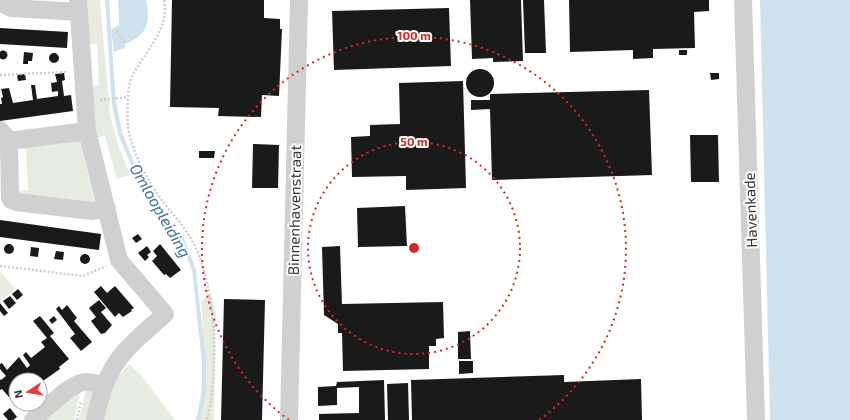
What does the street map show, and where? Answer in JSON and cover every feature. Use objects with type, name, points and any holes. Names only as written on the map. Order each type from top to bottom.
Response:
[{"type":"street","name":"Binnenhavenstraat","points":[[289,420],[299,0]]},
{"type":"street","name":"Havenkade","points":[[743,0],[756,420]]},
{"type":"street","points":[[2,4],[11,8],[78,6],[87,131],[119,260],[165,314],[114,363],[103,385],[95,420]]},
{"type":"street","points":[[6,136],[16,140],[87,131]]},
{"type":"street","points":[[6,136],[9,147],[11,200],[92,211],[107,208]]},
{"type":"street","points":[[33,420],[76,385],[84,382],[103,385]]},
{"type":"path","points":[[164,0],[162,24],[154,44],[131,77],[128,97],[128,126],[132,144],[151,185],[191,239],[202,260],[207,281],[212,319],[213,359],[211,403],[207,420]]},
{"type":"path","points":[[117,31],[125,43]]},
{"type":"path","points":[[0,74],[82,71]]},
{"type":"path","points":[[105,100],[128,97]]},
{"type":"path","points":[[0,266],[83,276],[119,260]]},
{"type":"shaded area","points":[[83,0],[100,0],[110,115],[118,145],[130,175],[117,179],[105,136],[94,138],[89,86],[99,85],[97,44],[86,44]]},
{"type":"shaded area","points":[[79,137],[95,204],[20,198],[17,191],[28,190],[26,149],[16,149]]},
{"type":"shaded area","points":[[0,271],[15,289],[0,301]]},
{"type":"shaded area","points":[[211,293],[216,313],[214,420],[196,420],[201,390],[203,361],[201,301]]},
{"type":"shaded area","points":[[129,364],[141,375],[175,420],[102,420],[114,382]]},
{"type":"shaded area","points":[[86,387],[93,391],[90,420],[79,420]]},
{"type":"shaded area","points":[[81,389],[74,420],[43,420]]},
{"type":"water","points":[[118,0],[146,0],[148,15],[146,27],[143,32],[138,37],[125,44],[125,48],[114,52],[111,30],[119,25]]},
{"type":"water","points":[[760,0],[850,0],[850,420],[770,420]]},
{"type":"building","points":[[172,0],[264,0],[264,18],[280,19],[280,29],[282,29],[279,96],[262,95],[261,117],[218,116],[219,108],[170,107]]},
{"type":"building","points":[[470,0],[521,0],[523,61],[493,62],[493,58],[472,59]]},
{"type":"building","points":[[523,0],[544,0],[546,53],[525,53]]},
{"type":"building","points":[[569,0],[709,0],[709,11],[694,12],[695,48],[653,49],[653,58],[633,59],[633,50],[570,52]]},
{"type":"building","points":[[449,8],[451,66],[334,70],[332,11]]},
{"type":"building","points":[[0,28],[68,32],[67,48],[0,44]]},
{"type":"building","points":[[679,50],[687,50],[687,55],[679,55]]},
{"type":"building","points":[[1,51],[5,51],[7,55],[5,59],[1,59],[-1,57],[-1,53]]},
{"type":"building","points":[[24,52],[33,53],[32,61],[28,61],[28,64],[23,64]]},
{"type":"building","points":[[54,53],[59,58],[54,63],[49,58]]},
{"type":"building","points":[[480,69],[490,73],[494,83],[490,93],[480,97],[470,93],[466,83],[470,73]]},
{"type":"building","points":[[64,73],[65,80],[62,81],[64,96],[71,95],[73,111],[0,121],[0,104],[2,104],[1,98],[3,97],[1,89],[9,88],[13,103],[33,100],[31,85],[35,85],[37,99],[58,96],[58,91],[52,92],[51,83],[57,82],[55,74]]},
{"type":"building","points":[[710,73],[719,73],[719,79],[711,80]]},
{"type":"building","points":[[25,74],[26,80],[18,81],[17,75]]},
{"type":"building","points":[[463,81],[466,188],[406,190],[406,176],[352,177],[351,137],[370,136],[370,125],[400,124],[399,83]]},
{"type":"building","points":[[649,90],[652,175],[492,180],[490,109],[471,110],[471,100],[490,100],[490,94]]},
{"type":"building","points":[[690,135],[718,135],[719,182],[691,182]]},
{"type":"building","points":[[253,144],[279,145],[278,188],[252,188]]},
{"type":"building","points":[[199,151],[215,151],[214,158],[199,158]]},
{"type":"building","points":[[405,206],[407,246],[358,247],[357,208]]},
{"type":"building","points":[[0,220],[101,234],[99,250],[0,237]]},
{"type":"building","points":[[138,234],[142,239],[136,243],[132,238]]},
{"type":"building","points":[[9,244],[14,249],[9,254],[4,249]]},
{"type":"building","points":[[160,244],[181,270],[170,278],[166,274],[164,275],[152,261],[157,256],[153,251]]},
{"type":"building","points":[[147,246],[151,252],[147,255],[149,257],[145,261],[138,253]]},
{"type":"building","points":[[340,246],[342,304],[443,302],[444,338],[436,339],[436,346],[429,346],[429,369],[343,371],[342,333],[338,333],[338,324],[324,315],[322,247]]},
{"type":"building","points":[[31,247],[39,248],[38,257],[30,256]]},
{"type":"building","points":[[56,251],[64,252],[63,260],[54,259]]},
{"type":"building","points":[[85,254],[90,259],[85,264],[80,259]]},
{"type":"building","points":[[101,286],[107,293],[115,286],[134,308],[131,310],[132,311],[123,317],[119,313],[115,317],[94,292]]},
{"type":"building","points":[[18,289],[23,295],[17,300],[12,294]]},
{"type":"building","points":[[10,296],[16,303],[9,309],[3,301]]},
{"type":"building","points":[[224,299],[265,300],[262,420],[221,420]]},
{"type":"building","points":[[99,300],[106,308],[101,312],[112,325],[105,333],[101,334],[91,321],[96,317],[89,308]]},
{"type":"building","points":[[0,303],[8,313],[4,316],[0,311]]},
{"type":"building","points":[[67,305],[77,318],[74,321],[92,342],[81,351],[70,338],[75,334],[56,309],[59,306],[62,310]]},
{"type":"building","points":[[40,316],[54,333],[50,336],[69,359],[59,367],[60,369],[48,377],[48,372],[8,372],[8,396],[2,389],[0,390],[0,379],[1,380],[6,376],[0,369],[0,364],[2,363],[7,370],[19,357],[27,368],[30,365],[23,355],[26,352],[31,358],[45,347],[41,342],[47,338],[33,321]]},
{"type":"building","points":[[54,316],[57,320],[52,324],[49,320]]},
{"type":"building","points":[[470,331],[471,359],[458,359],[458,332]]},
{"type":"building","points":[[459,361],[473,361],[473,373],[459,374]]},
{"type":"building","points":[[564,375],[564,382],[641,379],[642,420],[412,420],[411,380]]},
{"type":"building","points":[[384,380],[385,420],[319,420],[319,414],[359,413],[359,387],[337,388],[337,405],[318,406],[318,387],[336,386],[337,382]]},
{"type":"building","points":[[408,383],[409,420],[388,420],[387,384]]},
{"type":"building","points":[[8,410],[8,412],[13,412],[17,417],[13,420],[8,420],[3,414]]},
{"type":"waterway","name":"Omloopleiding","points":[[107,0],[114,103],[120,133],[140,182],[159,212],[182,239],[194,270],[204,362],[204,395],[198,420]]}]
